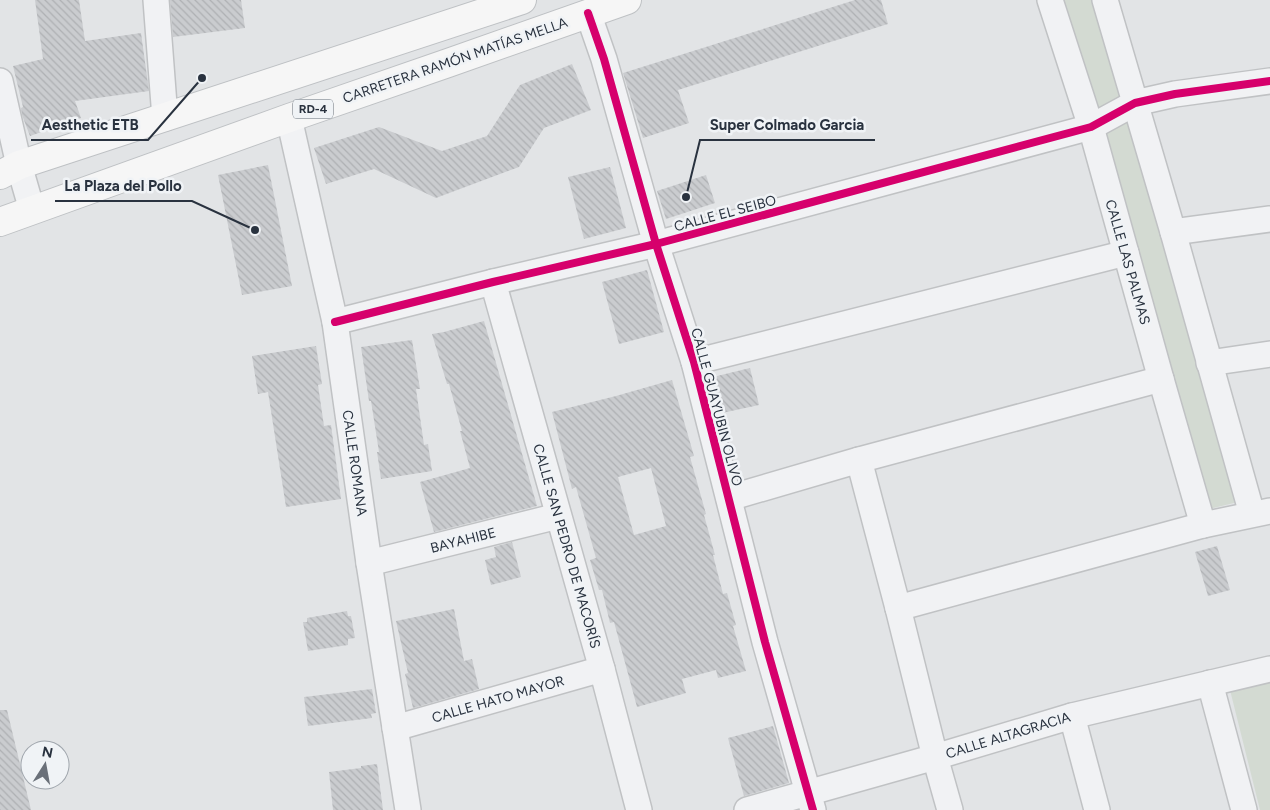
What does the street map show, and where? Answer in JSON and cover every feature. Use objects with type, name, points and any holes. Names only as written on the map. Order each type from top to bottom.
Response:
[{"type":"main road","points":[[10,170],[522,0]]},
{"type":"main road","name":"CARRETERA RAMÓN MATÍAS MELLA","points":[[0,222],[289,118],[627,0]]},
{"type":"street","points":[[156,0],[166,118]]},
{"type":"street","name":"CALLE LAS PALMAS","points":[[1050,0],[1090,127],[1203,525]]},
{"type":"street","points":[[898,608],[1203,525],[1261,513],[1209,363],[1105,0]]},
{"type":"street","name":"CALLE GUAYUBIN OLIVO","points":[[588,13],[604,60],[656,244],[694,362],[766,642],[811,801]]},
{"type":"street","points":[[0,81],[10,170],[32,210]]},
{"type":"street","name":"CALLE EL SEIBO","points":[[335,322],[493,282],[656,244],[1090,127],[1135,103],[1175,94],[1270,81]]},
{"type":"street","name":"CALLE ROMANA","points":[[289,118],[335,322],[369,563],[408,810]]},
{"type":"street","points":[[1173,232],[1270,219]]},
{"type":"street","points":[[694,362],[1126,253]]},
{"type":"street","name":"CALLE SAN PEDRO DE MACORÍS","points":[[493,282],[602,670],[639,810]]},
{"type":"street","points":[[1209,363],[1270,354]]},
{"type":"street","points":[[729,498],[859,460],[1161,379]]},
{"type":"street","points":[[859,460],[898,608],[934,757],[950,810]]},
{"type":"street","name":"BAYAHIBE","points":[[369,563],[558,516]]},
{"type":"street","name":"CALLE ALTAGRACIA","points":[[747,810],[811,801],[934,757],[1072,716],[1270,669]]},
{"type":"street","name":"CALLE HATO MAYOR","points":[[395,728],[602,670]]},
{"type":"street","points":[[1210,683],[1244,810]]},
{"type":"street","points":[[1072,716],[1097,810]]},
{"type":"shaded area","points":[[1062,0],[1093,0],[1238,502],[1209,509]]},
{"type":"shaded area","points":[[1270,681],[1270,810],[1260,810],[1230,690]]},
{"type":"building","points":[[35,0],[79,0],[85,41],[141,33],[149,91],[75,101],[81,118],[30,136],[22,115],[21,108],[23,107],[13,66],[43,59]]},
{"type":"building","points":[[170,0],[241,0],[245,28],[173,37]]},
{"type":"building","points":[[855,0],[881,0],[888,24],[678,90],[689,123],[643,138],[623,73]]},
{"type":"building","points":[[572,64],[591,110],[544,128],[519,167],[436,198],[374,169],[326,184],[314,148],[379,127],[442,151],[487,136],[520,85]]},
{"type":"building","points":[[268,165],[292,286],[242,295],[218,175]]},
{"type":"building","points":[[610,167],[626,228],[584,239],[568,177]]},
{"type":"building","points":[[706,175],[715,203],[666,219],[657,191]]},
{"type":"building","points":[[647,270],[664,332],[619,344],[602,282]]},
{"type":"building","points":[[484,321],[537,506],[434,532],[420,482],[470,468],[449,384],[447,384],[432,334]]},
{"type":"building","points":[[412,340],[420,389],[416,389],[424,445],[428,444],[432,471],[381,479],[377,452],[379,452],[361,347]]},
{"type":"building","points":[[316,346],[322,384],[318,385],[324,426],[331,425],[341,499],[286,507],[268,392],[258,394],[252,356]]},
{"type":"building","points":[[750,368],[759,405],[722,413],[713,377]]},
{"type":"building","points":[[672,380],[694,456],[690,457],[706,514],[704,515],[715,555],[713,555],[723,594],[727,593],[736,625],[733,626],[746,671],[718,678],[716,670],[682,679],[686,693],[637,707],[614,622],[610,623],[602,590],[599,590],[590,560],[596,558],[576,487],[572,489],[552,412]],"holes":[[[651,468],[666,526],[634,535],[618,477]]]},
{"type":"building","points":[[512,542],[521,577],[491,585],[485,560],[496,557],[494,547]]},
{"type":"building","points":[[1217,546],[1230,590],[1208,596],[1195,552]]},
{"type":"building","points":[[454,609],[464,661],[472,659],[479,689],[413,708],[405,674],[408,673],[396,621]]},
{"type":"building","points":[[347,611],[348,616],[351,616],[355,638],[348,639],[348,645],[308,651],[303,622],[307,622],[307,618]]},
{"type":"building","points":[[372,689],[376,713],[371,714],[372,718],[308,726],[304,697]]},
{"type":"building","points":[[0,710],[7,710],[20,764],[20,790],[26,790],[31,810],[0,810]]},
{"type":"building","points":[[773,726],[789,783],[744,796],[728,738]]},
{"type":"building","points":[[377,764],[383,810],[333,810],[329,772]]},
{"type":"cycle path","points":[[588,13],[604,59],[656,244],[694,362],[765,642],[813,810]]},
{"type":"cycle path","points":[[335,322],[493,282],[656,244],[1091,127],[1135,103],[1175,94],[1270,81]]},
{"type":"place","name":"Aesthetic ETB","points":[[202,78]]},
{"type":"place","name":"Super Colmado Garcia","points":[[686,197]]},
{"type":"place","name":"La Plaza del Pollo","points":[[255,230]]}]
